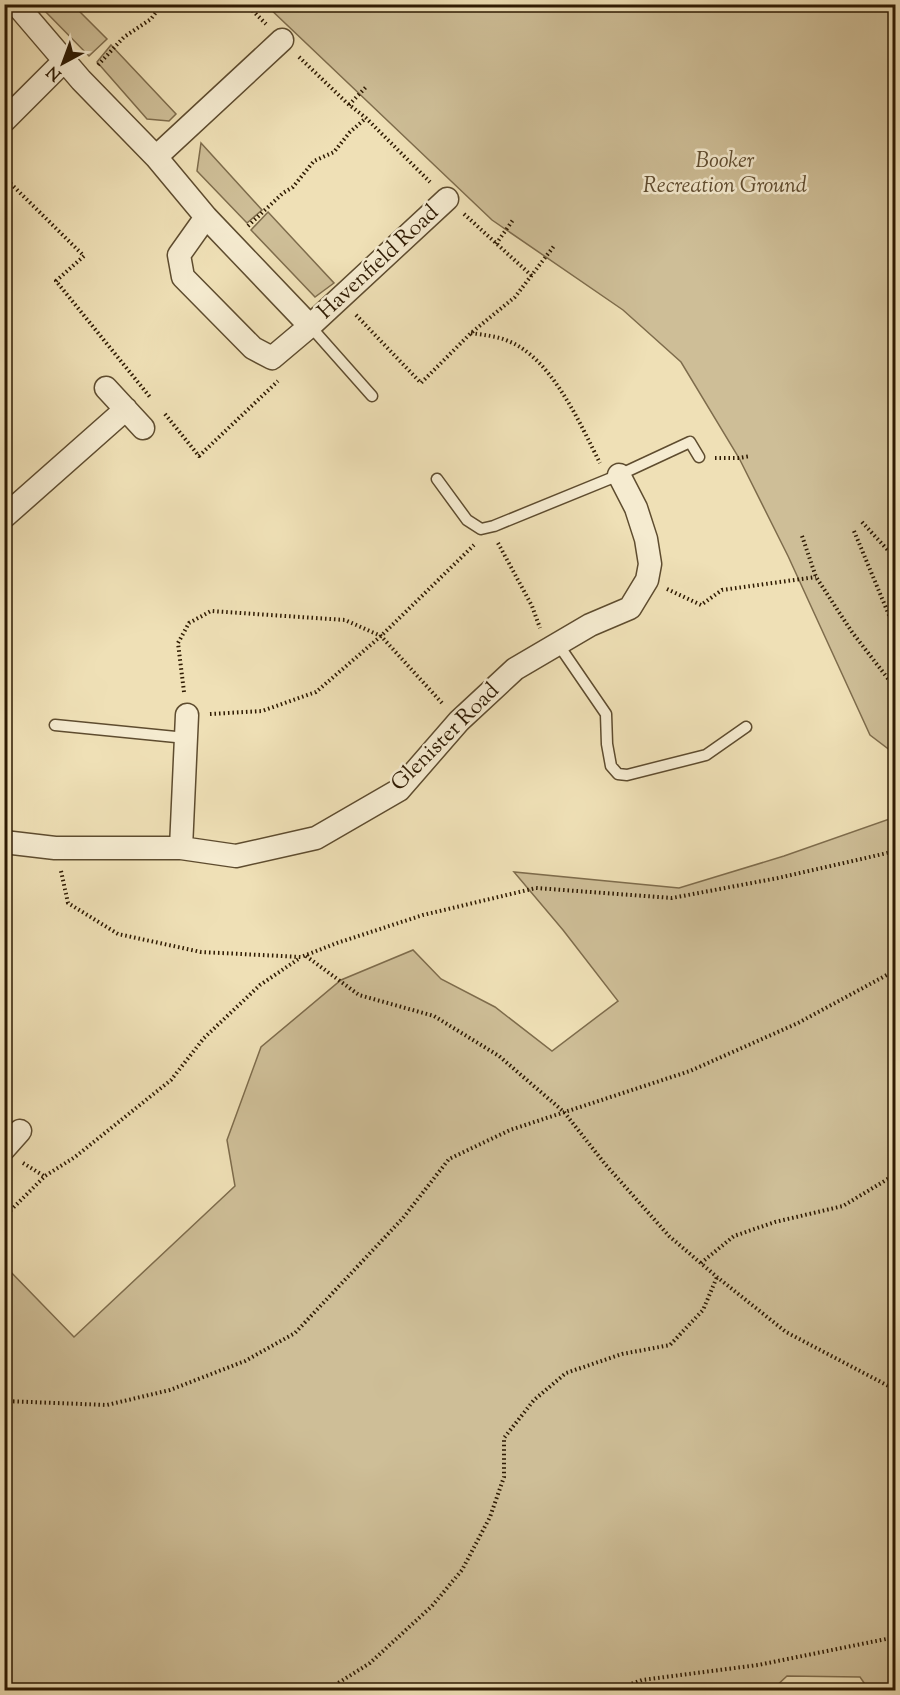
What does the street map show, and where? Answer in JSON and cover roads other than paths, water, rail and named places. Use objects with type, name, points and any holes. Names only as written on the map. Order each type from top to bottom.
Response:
[{"type":"street","name":"Havenfield Road","points":[[15,4],[81,80],[156,157],[206,217],[310,326]]},
{"type":"street","points":[[156,157],[282,40]]},
{"type":"street","points":[[4,121],[64,60]]},
{"type":"street","name":"Havenfield Road","points":[[206,217],[179,255],[183,277],[253,348],[272,358],[340,300],[447,200]]},
{"type":"street","points":[[106,388],[143,428]]},
{"type":"street","points":[[4,517],[126,409]]},
{"type":"street","name":"Glenister Road","points":[[4,842],[56,848],[181,848],[236,856],[316,838],[399,790],[459,721],[515,669],[590,625],[630,608],[647,580],[650,564],[646,539],[636,508],[614,477]]},
{"type":"street","points":[[181,848],[187,715]]},
{"type":"street","points":[[4,1149],[20,1131]]},
{"type":"lane","points":[[310,326],[372,396]]},
{"type":"lane","points":[[437,478],[467,520],[485,528],[614,477],[690,442],[699,457]]},
{"type":"lane","points":[[553,647],[606,714],[607,744],[611,766],[618,774],[627,775],[706,755],[746,727]]},
{"type":"lane","points":[[55,725],[186,738]]},
{"type":"park label","name":"Booker Recreation Ground","points":[[725,174]]}]
